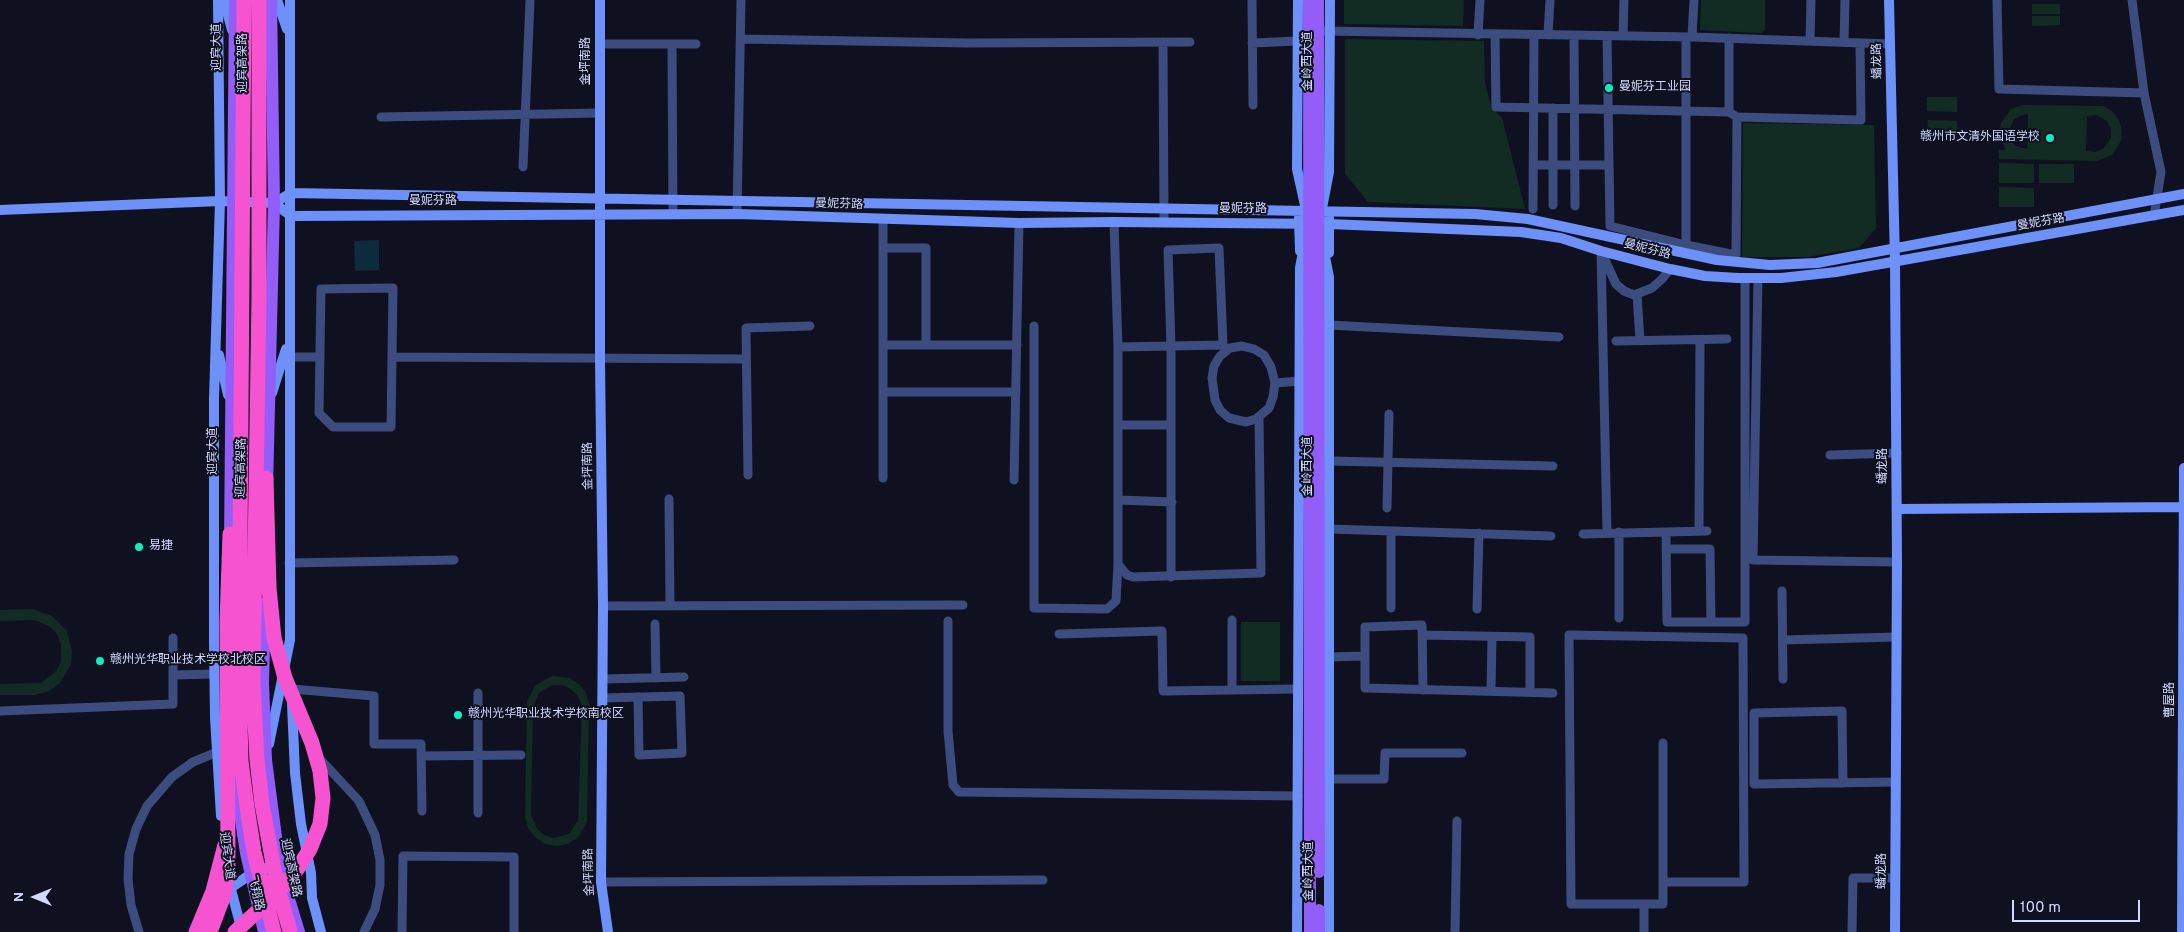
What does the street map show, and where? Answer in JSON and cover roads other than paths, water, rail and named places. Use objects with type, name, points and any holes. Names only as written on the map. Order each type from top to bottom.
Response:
[{"type":"highway","name":"迎宾高架路","points":[[244,0],[239,682],[241,761],[254,852],[274,932]]},
{"type":"highway","name":"迎宾高架路","points":[[260,0],[259,298],[253,682],[257,760],[262,804],[277,885],[290,932]]},
{"type":"highway","points":[[235,932],[277,893],[296,871],[310,849],[320,824],[323,798],[320,772],[312,743],[286,678],[274,638],[269,588],[259,298]]},
{"type":"highway","points":[[210,932],[224,895],[228,867],[227,622],[242,300]]},
{"type":"highway","points":[[196,932],[213,891],[224,850],[231,804],[233,761]]},
{"type":"main road","name":"迎宾大道","points":[[235,0],[230,682],[233,761],[246,854]]},
{"type":"main road","points":[[271,0],[274,204],[263,683],[266,760],[277,845],[280,863],[299,932]]},
{"type":"main road","name":"金岭西大道","points":[[1309,0],[1314,216],[1319,932]]},
{"type":"main road","name":"金岭西大道","points":[[1310,932],[1314,216],[1324,31],[1318,0]]},
{"type":"main road","name":"飞翔路","points":[[246,854],[265,932]]},
{"type":"street","name":"迎宾大道","points":[[218,0],[220,200],[216,337],[214,674],[224,850],[233,902],[242,932]]},
{"type":"street","points":[[224,0],[234,38]]},
{"type":"street","points":[[277,0],[290,38]]},
{"type":"street","points":[[290,0],[289,563],[292,708],[298,801],[311,873],[312,898],[320,932]]},
{"type":"street","name":"金坪南路","points":[[600,0],[600,360],[603,606],[601,882],[608,932]]},
{"type":"street","points":[[737,214],[741,0]]},
{"type":"street","points":[[1252,0],[1253,105]]},
{"type":"street","points":[[1298,0],[1297,169],[1314,216],[1329,277],[1329,932]]},
{"type":"street","points":[[1297,932],[1300,268],[1314,216],[1329,172],[1324,31],[1330,0]]},
{"type":"street","points":[[1478,35],[1480,0]]},
{"type":"street","points":[[1548,35],[1550,0]]},
{"type":"street","points":[[1623,36],[1624,0]]},
{"type":"street","points":[[1686,246],[1686,112],[1689,37],[1694,0]]},
{"type":"street","points":[[1810,41],[1811,0]]},
{"type":"street","points":[[1844,42],[1845,0]]},
{"type":"street","name":"蟠龙路","points":[[1889,0],[1896,262],[1897,637],[1895,932]]},
{"type":"street","points":[[1997,0],[2000,89],[2144,93]]},
{"type":"street","points":[[2132,0],[2144,93],[2161,172],[2154,216]]},
{"type":"street","points":[[523,167],[530,1]]},
{"type":"street","points":[[1324,31],[1689,37],[1890,44]]},
{"type":"street","points":[[1495,35],[1496,107],[1686,112],[1861,120],[1860,43]]},
{"type":"street","points":[[1533,208],[1534,35]]},
{"type":"street","points":[[1574,36],[1575,206]]},
{"type":"street","points":[[1607,36],[1610,226],[1686,246],[1736,255],[1733,115],[1729,38]]},
{"type":"street","points":[[741,39],[968,43],[1190,42]]},
{"type":"street","points":[[1252,43],[1298,41]]},
{"type":"street","points":[[1163,42],[1164,222]]},
{"type":"street","points":[[600,44],[696,44]]},
{"type":"street","points":[[672,44],[673,214]]},
{"type":"street","points":[[1553,108],[1554,206]]},
{"type":"street","points":[[381,117],[600,113]]},
{"type":"street","points":[[1534,165],[1609,165]]},
{"type":"street","points":[[274,204],[290,193]]},
{"type":"street","name":"曼妮芬路","points":[[290,193],[1164,209],[1314,216],[1521,232],[1561,238],[1601,251],[1670,269],[1705,276],[1745,278],[1781,278],[1836,272],[2184,210]]},
{"type":"street","name":"曼妮芬路","points":[[291,216],[737,214],[1019,223],[1164,222],[1314,216],[1475,214],[1528,219],[1717,260],[1770,265],[1817,263],[2184,194]]},
{"type":"street","points":[[0,210],[220,200],[274,204],[291,216]]},
{"type":"street","points":[[882,478],[883,219]]},
{"type":"street","points":[[1034,326],[1034,608],[1106,609],[1116,600],[1118,564],[1118,347],[1114,222]]},
{"type":"street","points":[[1014,480],[1019,223]]},
{"type":"street","points":[[883,248],[926,248],[926,345]]},
{"type":"street","points":[[1118,347],[1171,347],[1225,348],[1242,346],[1260,351],[1268,360],[1274,382],[1271,403],[1259,417],[1246,422],[1224,415],[1217,405],[1213,394],[1212,372],[1216,360],[1225,348],[1219,248],[1168,250],[1171,347],[1171,576]]},
{"type":"street","points":[[1601,251],[1616,284],[1628,293],[1637,294],[1658,284],[1670,269]]},
{"type":"street","points":[[1601,251],[1607,533]]},
{"type":"street","points":[[1666,532],[1666,622],[1745,622],[1745,278]]},
{"type":"street","points":[[1758,278],[1754,560],[1897,562]]},
{"type":"street","points":[[393,288],[393,358],[391,427],[333,427],[319,413],[321,289],[393,288]]},
{"type":"street","points":[[1637,294],[1640,341]]},
{"type":"street","points":[[1329,325],[1559,336]]},
{"type":"street","points":[[748,475],[746,328],[810,326]]},
{"type":"street","points":[[216,337],[231,410]]},
{"type":"street","points":[[1616,341],[1727,339]]},
{"type":"street","points":[[269,403],[289,340]]},
{"type":"street","points":[[1583,534],[1703,531],[1700,340]]},
{"type":"street","points":[[883,345],[1017,345]]},
{"type":"street","points":[[289,357],[320,357]]},
{"type":"street","points":[[393,358],[746,359]]},
{"type":"street","points":[[1274,382],[1300,381]]},
{"type":"street","points":[[883,392],[1016,392]]},
{"type":"street","points":[[1387,508],[1389,414]]},
{"type":"street","points":[[1118,564],[1127,575],[1133,577],[1261,573],[1259,417]]},
{"type":"street","points":[[1118,425],[1170,425]]},
{"type":"street","points":[[1830,455],[1897,453]]},
{"type":"street","points":[[1329,461],[1553,466]]},
{"type":"street","name":"曹屋路","points":[[2182,932],[2184,468]]},
{"type":"street","points":[[669,499],[670,605]]},
{"type":"street","points":[[1119,500],[1172,502]]},
{"type":"street","points":[[1897,509],[2184,507]]},
{"type":"street","points":[[1329,529],[1551,536]]},
{"type":"street","points":[[1391,531],[1391,608]]},
{"type":"street","points":[[1619,532],[1619,618]]},
{"type":"street","points":[[1477,609],[1479,533]]},
{"type":"street","points":[[1666,549],[1710,549],[1711,622]]},
{"type":"street","points":[[289,563],[454,560]]},
{"type":"street","points":[[1782,591],[1783,679]]},
{"type":"street","points":[[603,606],[963,605]]},
{"type":"street","points":[[1232,620],[1232,690]]},
{"type":"street","points":[[948,621],[948,731],[952,785],[959,792],[1298,796]]},
{"type":"street","points":[[655,624],[656,678]]},
{"type":"street","points":[[1423,690],[1422,625],[1365,627],[1365,688],[1423,690],[1553,693]]},
{"type":"street","points":[[1059,634],[1162,630],[1163,691],[1298,689]]},
{"type":"street","points":[[1423,635],[1530,637],[1530,692]]},
{"type":"street","points":[[1663,743],[1663,882],[1663,904],[1570,904],[1569,635],[1743,638],[1744,882],[1663,882]]},
{"type":"street","points":[[1491,691],[1492,637]]},
{"type":"street","points":[[1782,640],[1897,637]]},
{"type":"street","points":[[0,711],[173,704],[173,638]]},
{"type":"street","points":[[266,760],[290,640]]},
{"type":"street","points":[[214,643],[233,761]]},
{"type":"street","points":[[1329,657],[1365,656]]},
{"type":"street","points":[[173,675],[214,674]]},
{"type":"street","points":[[602,679],[684,677]]},
{"type":"street","points":[[292,689],[374,696],[374,744],[421,744],[422,811]]},
{"type":"street","points":[[478,693],[478,813]]},
{"type":"street","points":[[602,698],[638,697],[680,696],[682,753],[639,755],[638,697]]},
{"type":"street","points":[[292,708],[307,741],[323,764],[359,801],[375,835],[380,860],[380,885],[374,909],[364,932]]},
{"type":"street","points":[[1843,782],[1842,711],[1754,713],[1754,784],[1896,782]]},
{"type":"street","points":[[140,932],[131,905],[128,879],[129,854],[139,823],[155,795],[172,777],[193,762],[217,752]]},
{"type":"street","points":[[1329,779],[1384,779],[1385,753],[1462,753]]},
{"type":"street","points":[[421,756],[521,756]]},
{"type":"street","points":[[1455,932],[1458,821]]},
{"type":"street","points":[[402,932],[403,856],[514,857],[514,932]]},
{"type":"street","points":[[196,932],[208,912],[230,888],[250,875],[280,863]]},
{"type":"street","points":[[1852,932],[1853,878],[1895,878]]},
{"type":"street","points":[[601,882],[1043,880]]},
{"type":"street","points":[[1644,904],[1644,932]]},
{"type":"street","points":[[265,932],[293,912]]},
{"type":"water","points":[[379,240],[379,270],[355,271],[354,241]]},
{"type":"place","name":"曼妮芬工业园","points":[[1609,88]]},
{"type":"place","name":"赣州市文清外国语学校","points":[[2050,138]]},
{"type":"place","name":"易捷","points":[[139,547]]},
{"type":"place","name":"赣州光华职业技术学校北校区","points":[[100,661]]},
{"type":"place","name":"赣州光华职业技术学校南校区","points":[[458,715]]}]
